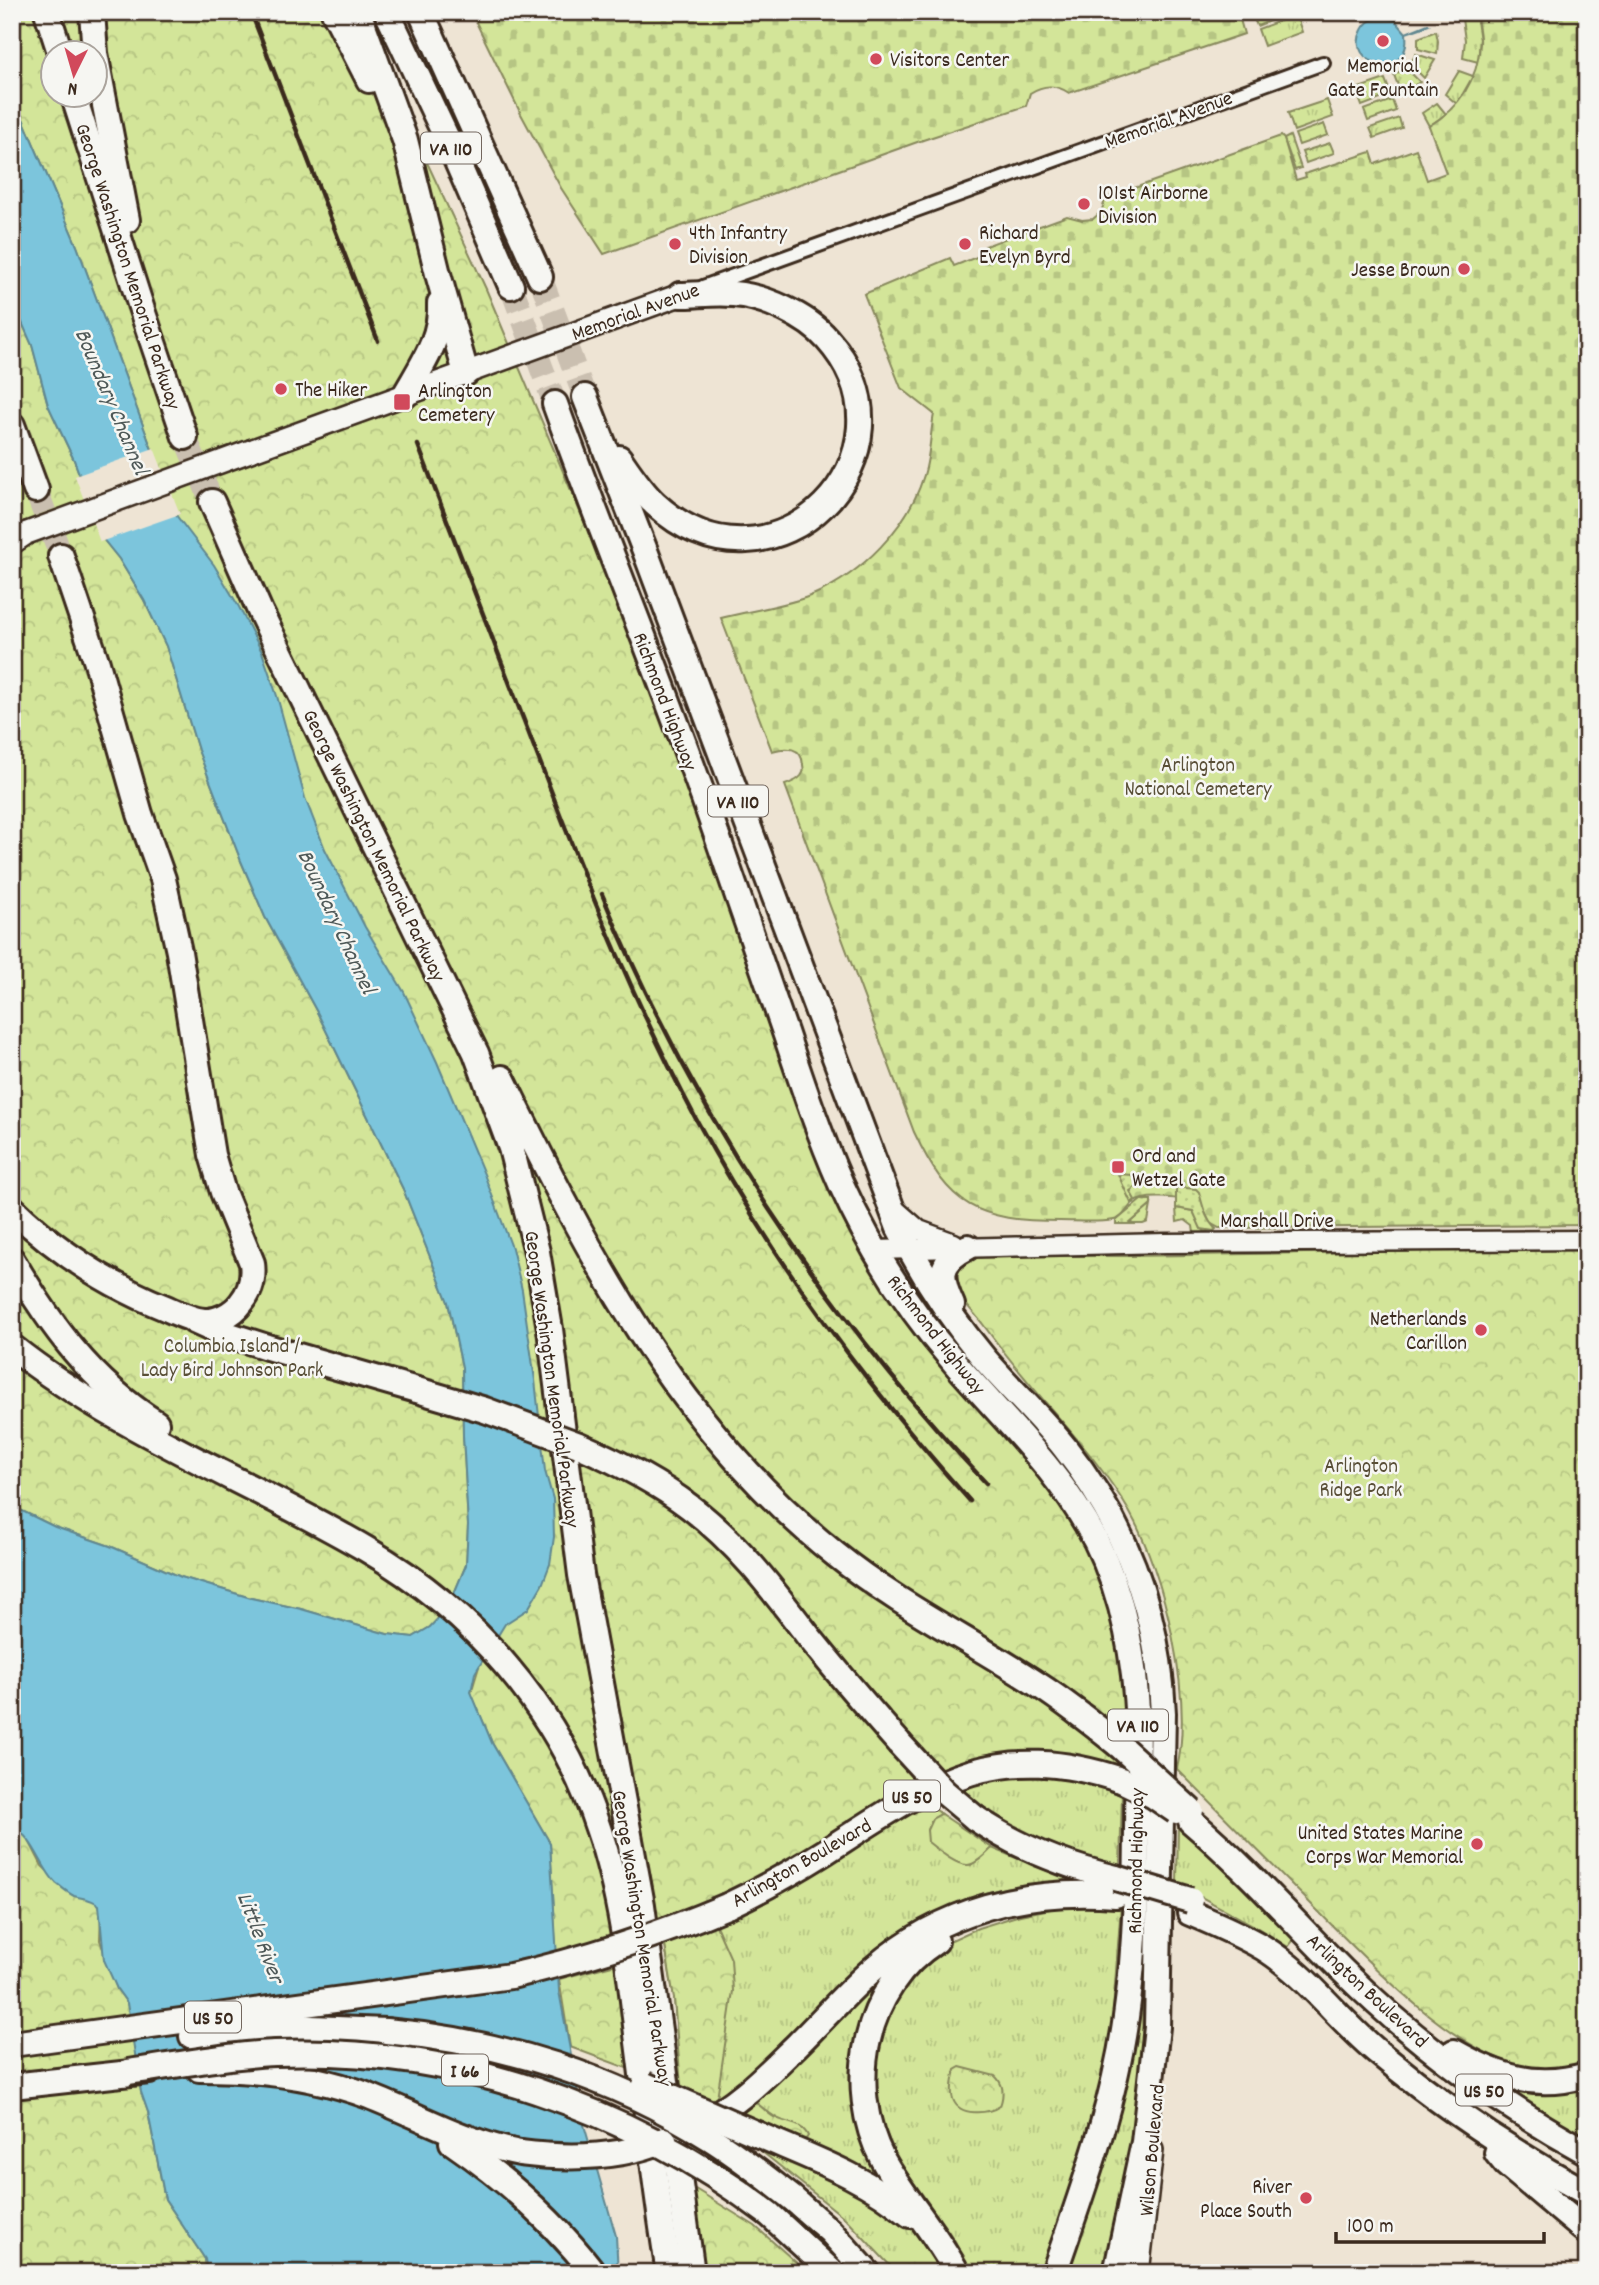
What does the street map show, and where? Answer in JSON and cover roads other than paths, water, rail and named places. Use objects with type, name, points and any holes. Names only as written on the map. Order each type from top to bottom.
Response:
[{"type":"highway","points":[[47,12],[55,38]]},
{"type":"highway","points":[[92,12],[95,53],[142,310]]},
{"type":"highway","points":[[334,12],[377,99],[425,220]]},
{"type":"highway","points":[[358,12],[405,139],[438,274],[466,373]]},
{"type":"highway","name":"VA 110","points":[[387,12],[449,143],[511,286]]},
{"type":"highway","name":"VA 110","points":[[421,12],[540,277]]},
{"type":"highway","name":"George Washington Memorial Parkway","points":[[77,108],[185,437]]},
{"type":"highway","points":[[405,395],[437,337],[441,315],[438,274]]},
{"type":"highway","name":"Richmond Highway","points":[[680,295],[735,294],[758,299],[804,319],[834,347],[855,383],[860,415],[856,449],[836,493],[802,524],[778,535],[746,540],[703,534],[656,504],[637,484],[585,397],[890,1204],[910,1249],[928,1283],[965,1334],[1065,1447],[1099,1496],[1125,1543],[1152,1622],[1161,1671],[1163,1713],[1157,2027],[1144,2142],[1116,2273]]},
{"type":"highway","name":"Richmond Highway","points":[[555,404],[706,806],[818,1127],[841,1184],[874,1250],[903,1296],[932,1335],[1040,1458],[1077,1508],[1111,1575],[1125,1619],[1132,1654],[1138,1725],[1132,1966],[1117,2069],[1104,2123],[1055,2272]]},
{"type":"highway","points":[[12,425],[36,490]]},
{"type":"highway","name":"George Washington Memorial Parkway","points":[[212,502],[260,611],[476,1053],[501,1116],[527,1206],[550,1329],[581,1574],[644,1917],[692,2273]]},
{"type":"highway","points":[[61,556],[89,640],[140,814],[163,879],[179,952],[212,1155],[223,1192],[252,1263],[253,1273],[249,1289],[238,1307],[230,1313],[205,1321],[181,1314]]},
{"type":"highway","points":[[439,976],[480,1033],[560,1197],[617,1298],[659,1363],[723,1445],[773,1499],[855,1569],[1040,1686],[1120,1746],[1191,1816]]},
{"type":"highway","points":[[12,1208],[52,1243],[88,1268],[124,1289],[214,1331],[485,1410],[579,1445],[658,1485],[692,1508],[724,1536],[768,1583],[831,1664],[944,1792],[975,1818],[1008,1839],[1116,1886]]},
{"type":"highway","points":[[965,1334],[944,1287],[943,1277],[945,1266],[951,1257],[968,1247]]},
{"type":"highway","points":[[12,1260],[51,1323],[108,1388],[155,1423],[229,1465],[296,1510]]},
{"type":"highway","name":"George Washington Memorial Parkway","points":[[12,1347],[72,1391],[136,1429],[296,1510],[381,1558],[442,1601],[497,1654],[532,1699],[561,1744],[588,1799],[606,1852],[624,1937],[669,2273]]},
{"type":"highway","name":"Arlington Boulevard","points":[[12,2045],[482,1982],[581,1960],[664,1932],[780,1880],[907,1799],[944,1780],[1004,1766],[1051,1765],[1081,1768],[1121,1780],[1191,1816],[1344,1972],[1430,2050],[1492,2095],[1587,2152]]},
{"type":"highway","name":"Arlington Boulevard","points":[[416,2118],[502,2150],[562,2157],[604,2155],[657,2143],[725,2109],[757,2084],[862,1980],[917,1937],[955,1918],[997,1903],[1024,1897],[1116,1886],[1154,1902],[1190,1907],[1263,1948],[1301,1979],[1377,2052],[1476,2128],[1587,2193]]},
{"type":"highway","points":[[957,2273],[883,2160],[872,2133],[863,2090],[866,2044],[874,2017],[886,1993],[899,1974],[920,1953],[961,1926],[1024,1897]]},
{"type":"highway","points":[[1390,2014],[1479,2066],[1503,2076],[1542,2082],[1587,2075]]},
{"type":"highway","name":"I 66","points":[[12,2059],[261,2029],[311,2026],[434,2036],[484,2046],[551,2064],[596,2081],[707,2136],[792,2198],[830,2231],[868,2273]]},
{"type":"highway","points":[[386,2031],[459,2029],[529,2043],[595,2064],[846,2173],[897,2204],[940,2245]]},
{"type":"highway","name":"I 66","points":[[12,2086],[249,2055],[296,2053],[384,2056],[451,2067],[551,2096],[688,2158],[769,2214],[833,2273]]},
{"type":"highway","name":"US 50","points":[[128,2072],[230,2069],[288,2074],[367,2095],[416,2118]]},
{"type":"highway","points":[[416,2118],[516,2189],[559,2232],[594,2273]]},
{"type":"highway","points":[[1476,2128],[1506,2164],[1587,2232]]},
{"type":"main road","name":"Memorial Avenue","points":[[16,538],[680,295]]},
{"type":"main road","name":"Wilson Boulevard","points":[[1138,2273],[1157,2106],[1157,2027]]},
{"type":"street","name":"Memorial Avenue","points":[[680,295],[1323,63]]},
{"type":"street","name":"Marshall Drive","points":[[890,1204],[919,1230],[968,1247]]},
{"type":"street","name":"Marshall Drive","points":[[874,1250],[1587,1240]]},
{"type":"water","name":"Memorial Gate Fountain","points":[[1385,17],[1395,20],[1406,33],[1405,49],[1399,59],[1390,63],[1379,63],[1369,60],[1362,52],[1359,42],[1362,30],[1369,21]]},
{"type":"water","points":[[12,93],[77,246],[176,515],[214,565],[262,652],[305,798],[325,849],[365,927],[404,992],[437,1062],[512,1248],[522,1290],[545,1471],[553,1499],[554,1537],[550,1564],[542,1585],[528,1609],[505,1624],[475,1673],[471,1692],[492,1743],[550,1843],[559,1991],[584,2125],[616,2236],[618,2273],[207,2273],[205,2259],[165,2199],[148,2112],[141,2092],[127,2003],[117,1989],[104,1960],[99,1905],[74,1896],[56,1883],[31,1844],[19,1831],[12,1828],[12,1506],[55,1527],[110,1546],[181,1577],[387,1634],[413,1637],[430,1627],[448,1608],[466,1565],[468,1525],[462,1367],[448,1302],[403,1189],[318,1014],[265,917],[198,750],[166,646],[144,600],[119,559],[103,539],[74,460],[48,405],[32,345],[12,300]]},
{"type":"tunnel","points":[[540,277],[585,397]]},
{"type":"tunnel","points":[[511,286],[555,404]]},
{"type":"tunnel","points":[[185,437],[212,502]]},
{"type":"tunnel","points":[[36,490],[61,556]]},
{"type":"railway","points":[[251,12],[378,341]]},
{"type":"railway","points":[[418,445],[599,911],[635,995],[696,1119],[756,1220],[822,1318],[893,1411],[970,1501]]},
{"type":"railway","points":[[602,894],[677,1054],[767,1206],[817,1279],[871,1350],[927,1418],[986,1483]]},
{"type":"place","name":"Memorial Gate Fountain","points":[[1383,41]]},
{"type":"place","name":"Visitors Center","points":[[876,59]]},
{"type":"place","name":"101st Airborne Division","points":[[1084,204]]},
{"type":"place","name":"4th Infantry Division","points":[[675,244]]},
{"type":"place","name":"Richard Evelyn Byrd","points":[[965,244]]},
{"type":"place","name":"Jesse Brown","points":[[1464,269]]},
{"type":"place","name":"The Hiker","points":[[281,389]]},
{"type":"place","name":"Arlington Cemetery","points":[[402,402]]},
{"type":"place","name":"Ord and Wetzel Gate","points":[[1118,1167]]},
{"type":"place","name":"Netherlands Carillon","points":[[1481,1330]]},
{"type":"place","name":"United States Marine Corps War Memorial","points":[[1477,1844]]},
{"type":"place","name":"River Place South","points":[[1306,2198]]},
{"type":"water label","name":"Boundary Channel","points":[[113,401]]},
{"type":"water label","name":"Boundary Channel","points":[[338,921]]},
{"type":"water label","name":"Little River","points":[[262,1937]]},
{"type":"park label","name":"Arlington National Cemetery","points":[[1198,776]]},
{"type":"park label","name":"Columbia Island / Lady Bird Johnson Park","points":[[232,1357]]},
{"type":"park label","name":"Arlington Ridge Park","points":[[1361,1477]]}]
